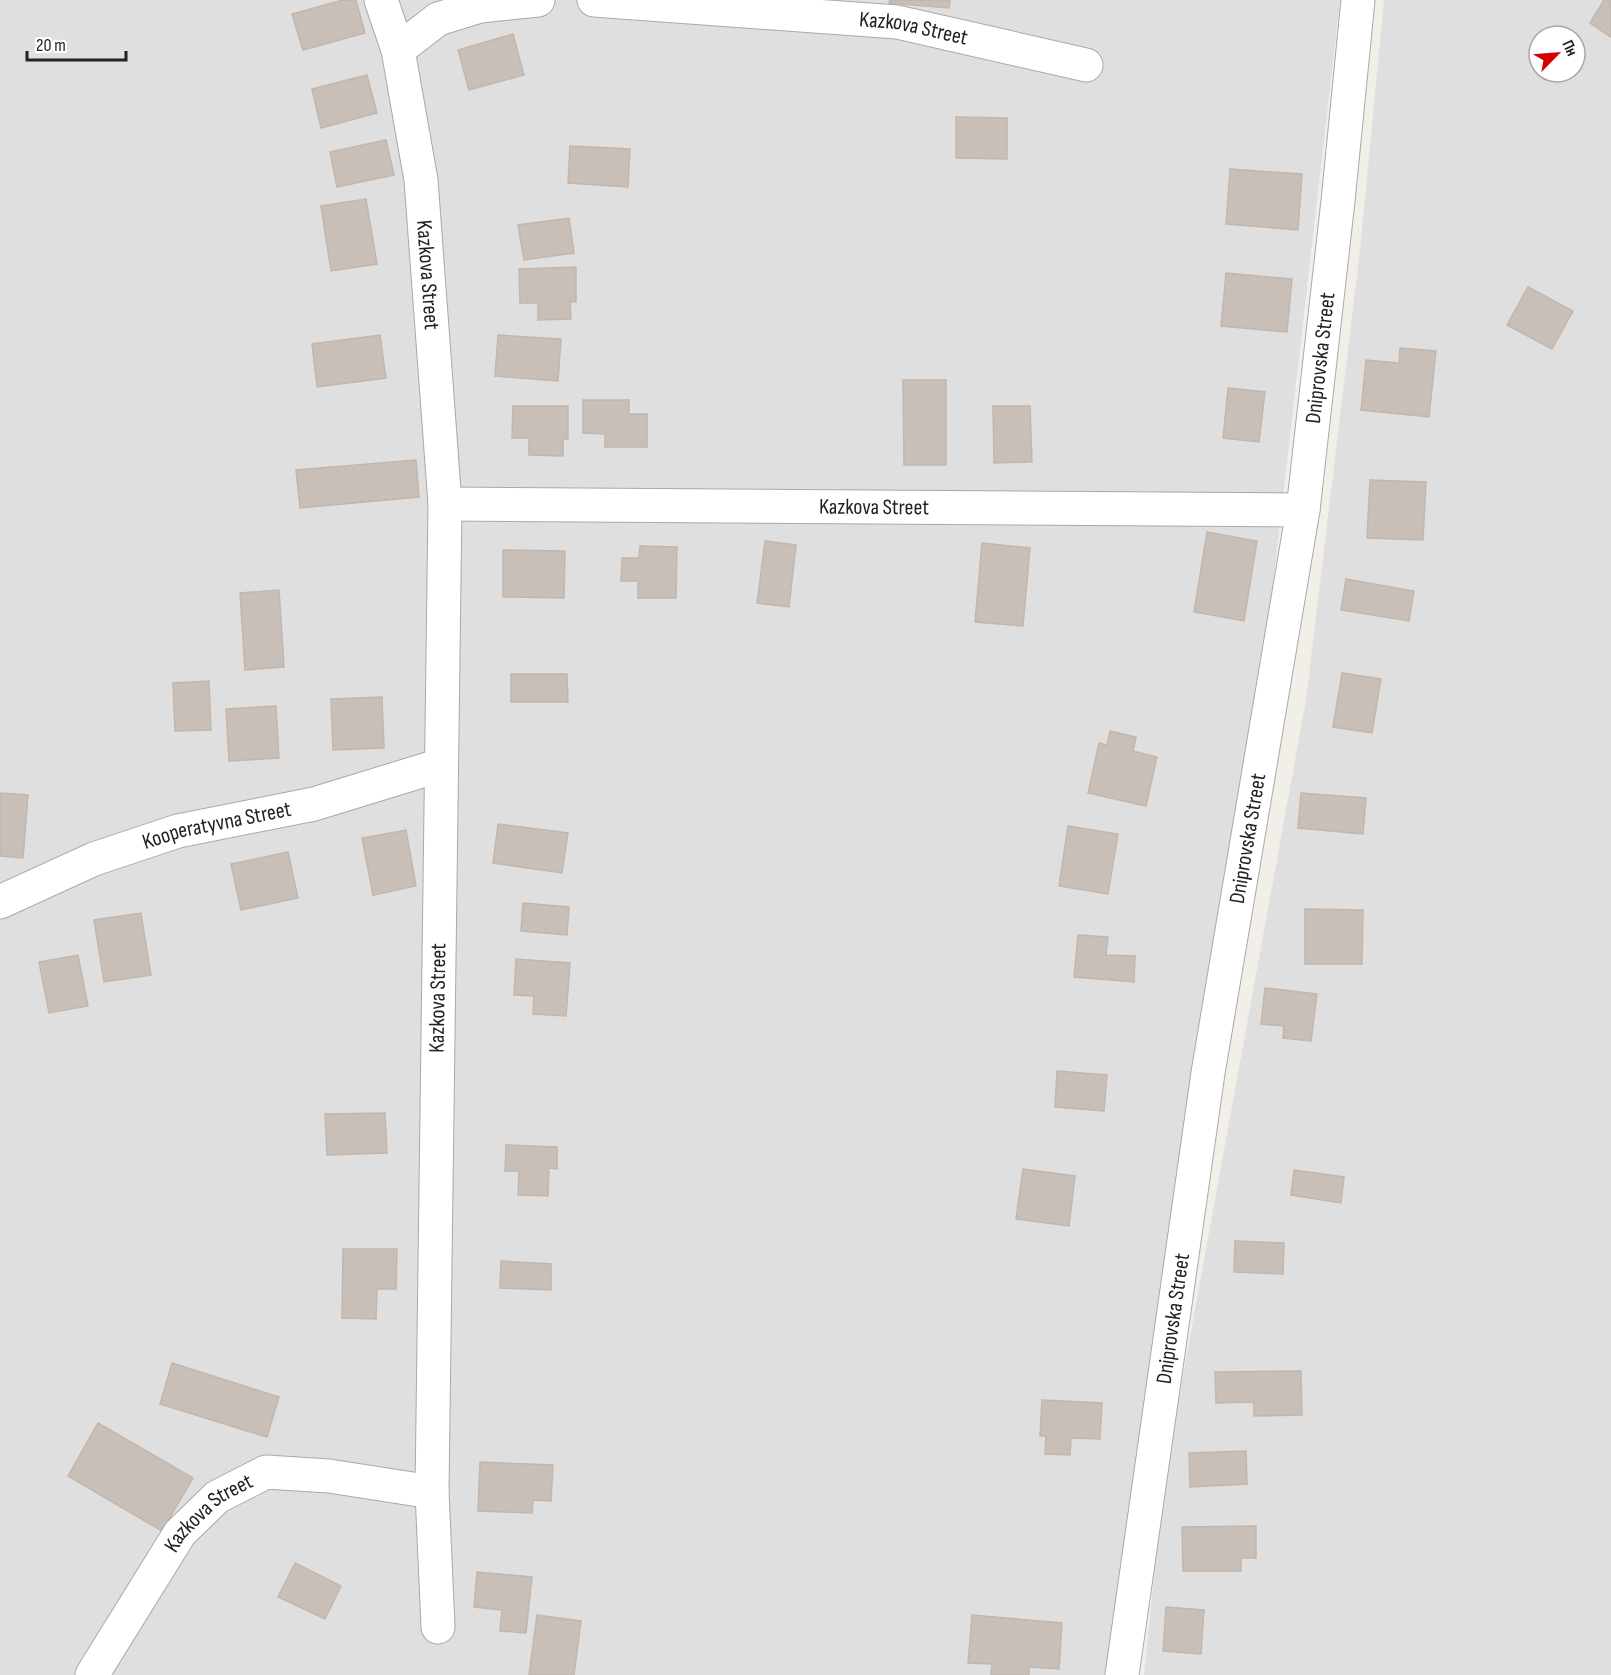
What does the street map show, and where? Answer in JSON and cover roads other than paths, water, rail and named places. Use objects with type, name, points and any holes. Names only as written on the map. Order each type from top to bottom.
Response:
[{"type":"street","name":"Kazkova Street","points":[[381,0],[398,50],[421,180],[445,504],[432,1492],[438,1627]]},
{"type":"street","points":[[398,50],[438,19],[480,6],[538,0]]},
{"type":"street","name":"Kazkova Street","points":[[594,0],[897,22],[1086,65]]},
{"type":"street","name":"Dniprovska Street","points":[[1122,1675],[1208,1073],[1303,510],[1358,0]]},
{"type":"street","name":"Kazkova Street","points":[[445,504],[1303,510]]},
{"type":"street","name":"Kooperatyvna Street","points":[[0,902],[94,859],[178,831],[314,804],[441,765]]},
{"type":"street","name":"Kazkova Street","points":[[92,1675],[180,1533],[216,1497],[266,1472],[329,1476],[432,1492]]}]
